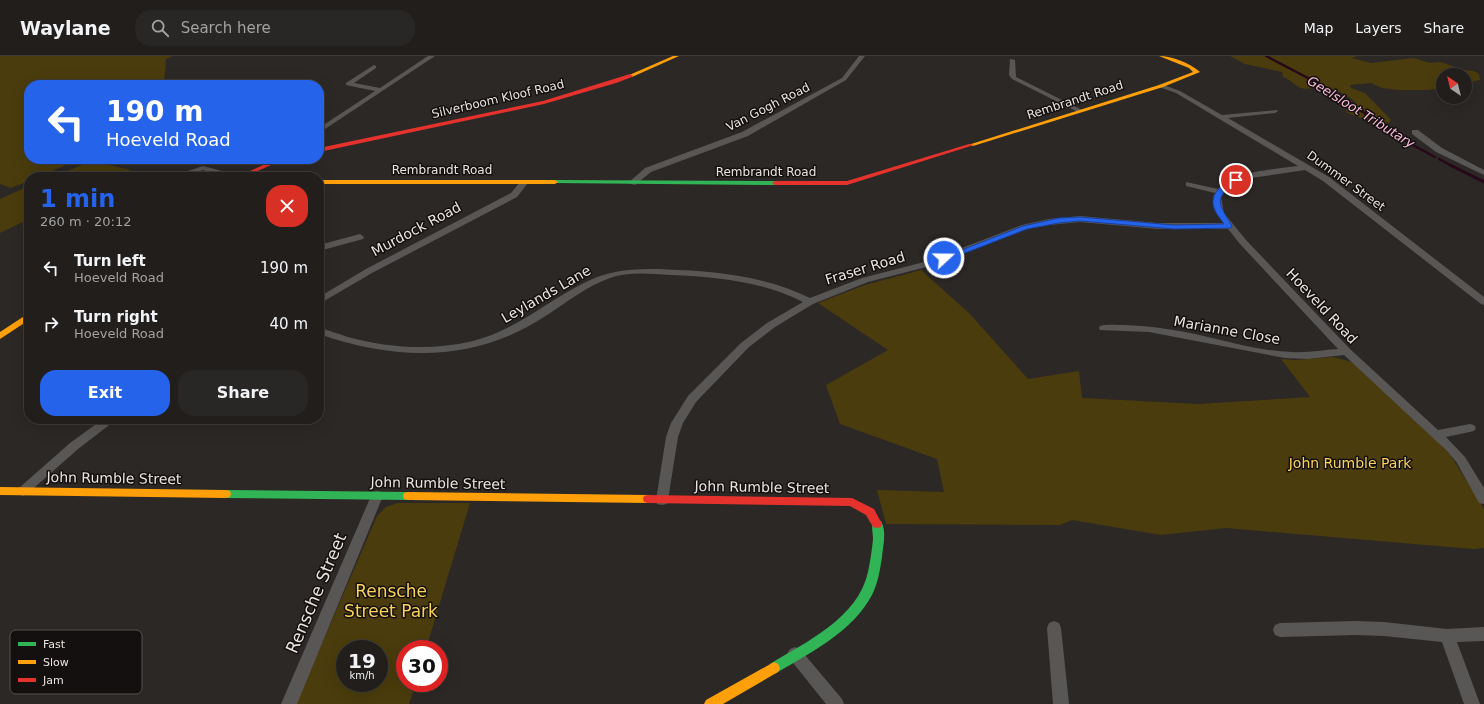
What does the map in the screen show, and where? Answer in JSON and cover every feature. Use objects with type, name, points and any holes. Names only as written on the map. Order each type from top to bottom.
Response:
[{"type":"street","points":[[324,128],[432,56]]},
{"type":"street","name":"Silverboom Kloof Road","points":[[324,149],[544,102],[614,82],[677,56]]},
{"type":"street","name":"Van Gogh Road","points":[[632,183],[648,170],[745,134],[844,79],[862,56]]},
{"type":"street","name":"Rembrandt Road","points":[[324,182],[847,183],[1196,74],[1197,71],[1190,67],[1161,56]]},
{"type":"street","points":[[1012,60],[1012,75],[1014,78],[1080,111]]},
{"type":"street","points":[[374,67],[348,84],[381,90]]},
{"type":"street","name":"Dummer Street","points":[[1161,86],[1178,92],[1326,178],[1484,302]]},
{"type":"street","points":[[1222,117],[1274,111]]},
{"type":"street","points":[[1415,132],[1423,139],[1450,156],[1484,173]]},
{"type":"street","points":[[1423,139],[1432,137]]},
{"type":"street","points":[[251,172],[268,164]]},
{"type":"street","points":[[1189,184],[1219,192],[1230,182],[1242,178],[1307,166]]},
{"type":"street","points":[[190,172],[203,168],[217,172]]},
{"type":"street","name":"Murdock Road","points":[[324,298],[369,271],[514,195],[524,183]]},
{"type":"street","name":"Hoeveld Road","points":[[1219,192],[1216,202],[1229,226],[1346,352],[1437,434],[1461,460],[1484,499]]},
{"type":"street","name":"Fraser Road","points":[[662,500],[672,437],[677,423],[692,399],[745,345],[777,321],[810,302],[858,282],[931,263],[1026,227],[1041,223],[1080,219],[1158,226],[1229,226]]},
{"type":"street","points":[[324,247],[360,237]]},
{"type":"street","name":"Leylands Lane","points":[[324,333],[344,340],[387,349],[408,351],[448,350],[460,348],[494,338],[523,325],[599,279],[615,274],[638,271],[734,276],[763,282],[789,291],[810,302]]},
{"type":"street","points":[[0,336],[24,319]]},
{"type":"street","name":"Marianne Close","points":[[1104,328],[1141,328],[1235,347],[1285,355],[1300,356],[1346,352]]},
{"type":"street","points":[[23,491],[74,446],[104,424]]},
{"type":"street","points":[[1437,434],[1470,428]]},
{"type":"street","name":"John Rumble Street","points":[[0,491],[852,502],[862,506],[873,514],[878,526],[880,538],[872,576],[866,594],[857,607],[841,623],[795,654]]},
{"type":"street","name":"Rensche Street","points":[[289,704],[376,496]]},
{"type":"street","points":[[1054,628],[1061,704]]},
{"type":"street","points":[[1280,630],[1363,628],[1447,636],[1484,634]]},
{"type":"street","points":[[1447,636],[1472,704]]},
{"type":"street","points":[[711,704],[795,654],[836,704]]},
{"type":"green space","points":[[0,56],[173,56],[166,59],[164,80],[24,80],[24,164],[68,164],[50,172],[24,172],[24,183],[11,188],[0,184]]},
{"type":"green space","points":[[1230,56],[1357,56],[1352,58],[1371,63],[1414,58],[1430,63],[1440,62],[1456,68],[1436,68],[1436,89],[1398,90],[1382,88],[1371,83],[1350,85],[1351,88],[1365,93],[1391,120],[1389,123],[1367,119],[1346,112],[1347,108],[1356,103],[1345,94],[1326,87],[1307,89],[1302,88],[1283,77],[1282,72],[1245,64]]},
{"type":"green space","points":[[1472,71],[1479,74],[1480,80],[1472,82]]},
{"type":"green space","points":[[84,164],[105,164],[131,170],[127,172],[64,172]]},
{"type":"green space","points":[[24,188],[24,221],[0,233],[0,199]]},
{"type":"green space","name":"John Rumble Park","points":[[921,270],[970,314],[1028,379],[1079,371],[1082,398],[1199,404],[1310,397],[1281,359],[1296,360],[1333,357],[1352,362],[1431,434],[1451,456],[1484,509],[1484,548],[1473,549],[1226,528],[1161,535],[1072,520],[1060,525],[886,524],[877,490],[944,492],[937,459],[840,424],[826,385],[888,350],[818,303],[865,285]]},
{"type":"green space","name":"Rensche Street Park","points":[[398,503],[470,503],[429,640],[396,640],[396,692],[413,692],[409,704],[296,704],[377,516],[386,507]]},
{"type":"waterway","name":"Geelsloot Tributary","points":[[1266,56],[1327,88],[1409,143],[1435,157]]},
{"type":"waterway","name":"Geelsloot Tributary","points":[[1439,159],[1452,166]]},
{"type":"waterway","name":"Geelsloot Tributary","points":[[1452,166],[1484,182]]},
{"type":"traffic: fast","points":[[555,182],[775,183]]},
{"type":"traffic: fast","points":[[226,494],[408,496]]},
{"type":"traffic: fast","points":[[774,668],[826,635],[850,616],[859,605],[867,593],[874,571],[878,540],[877,524]]},
{"type":"traffic: slow","points":[[630,76],[677,56]]},
{"type":"traffic: slow","points":[[971,145],[1161,86],[1197,72],[1191,67],[1161,56]]},
{"type":"traffic: slow","points":[[324,182],[555,182]]},
{"type":"traffic: slow","points":[[0,336],[24,319]]},
{"type":"traffic: slow","points":[[0,491],[226,494]]},
{"type":"traffic: slow","points":[[408,496],[648,499]]},
{"type":"traffic: slow","points":[[711,704],[774,668]]},
{"type":"traffic: jam","points":[[324,149],[544,102],[630,76]]},
{"type":"traffic: jam","points":[[775,183],[847,183],[971,145]]},
{"type":"traffic: jam","points":[[251,172],[270,164]]},
{"type":"traffic: jam","points":[[648,499],[852,502],[870,512],[877,524]]},
{"type":"route","points":[[944,258],[1026,227],[1059,220],[1080,219],[1174,227],[1229,226],[1220,213],[1216,202],[1219,192],[1225,185],[1236,180]]}]
